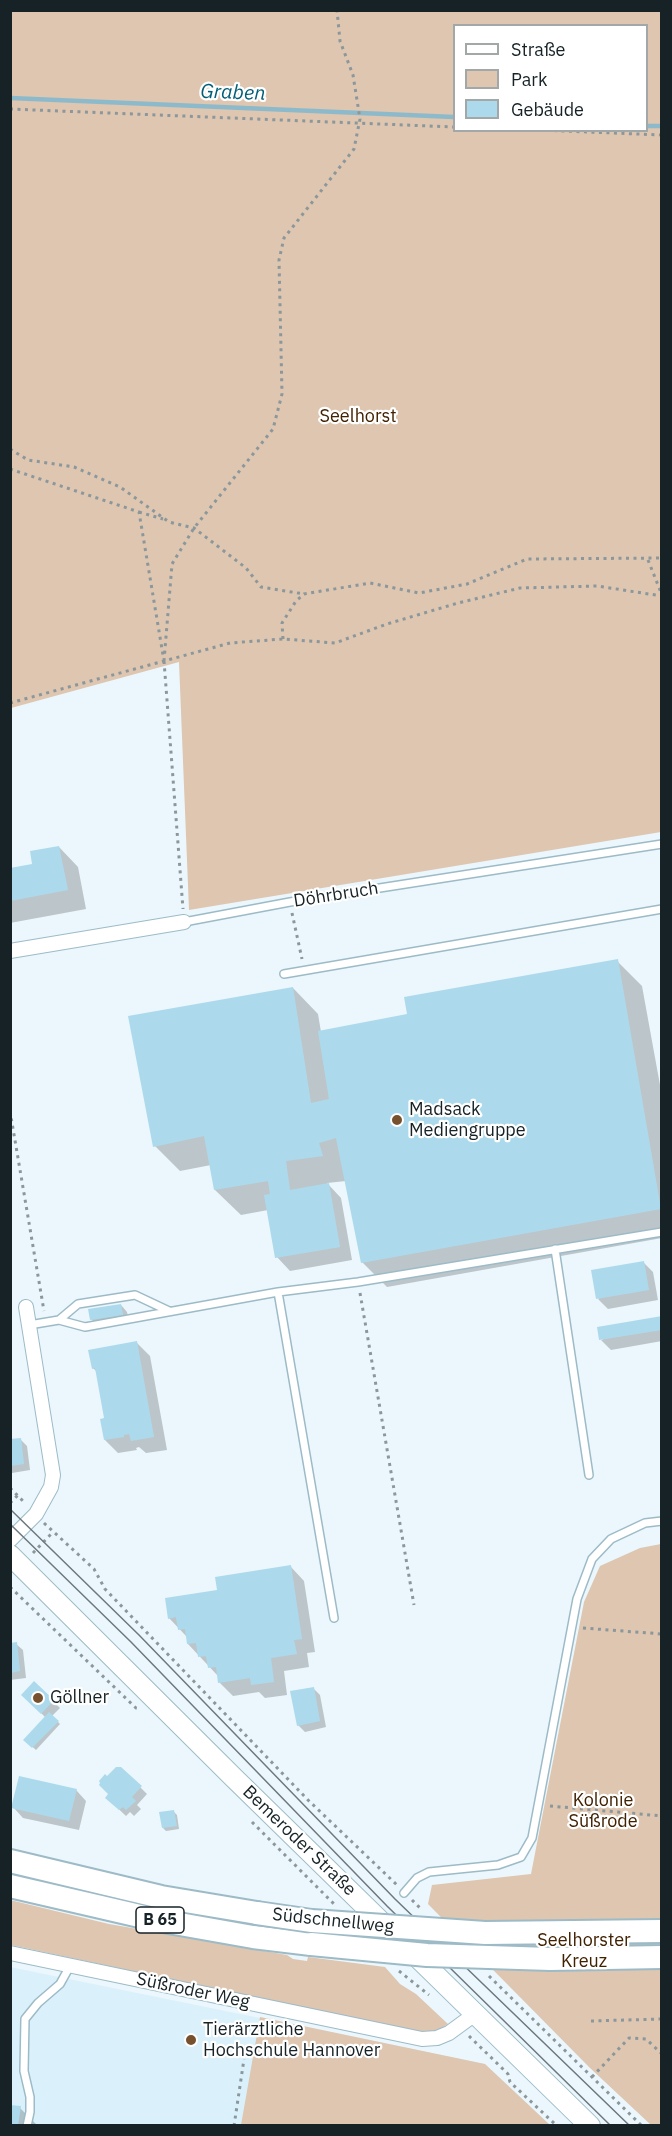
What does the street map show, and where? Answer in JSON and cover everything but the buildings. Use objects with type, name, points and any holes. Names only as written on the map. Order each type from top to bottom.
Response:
[{"type":"highway","name":"Südschnellweg","points":[[10,1861],[161,1898],[312,1921],[485,1933],[662,1931]]},
{"type":"highway","name":"Südschnellweg","points":[[10,1886],[157,1920],[253,1937],[311,1944],[427,1955],[550,1959],[662,1958]]},
{"type":"main road","name":"Bemeroder Straße","points":[[10,1555],[241,1785],[590,2126]]},
{"type":"street","name":"Döhrbruch","points":[[10,951],[184,922]]},
{"type":"street","points":[[10,1540],[36,1514],[51,1487],[53,1475],[26,1307]]},
{"type":"street","name":"Süßroder Weg","points":[[10,1953],[422,2039],[437,2038],[449,2033],[475,2014]]},
{"type":"lane","name":"Döhrbruch","points":[[184,922],[290,902],[662,844]]},
{"type":"lane","points":[[284,974],[662,909]]},
{"type":"lane","points":[[29,1325],[59,1320],[85,1327],[278,1293],[662,1232]]},
{"type":"lane","points":[[555,1249],[589,1475]]},
{"type":"lane","points":[[278,1293],[334,1618]]},
{"type":"lane","points":[[59,1320],[78,1304],[135,1295],[169,1311]]},
{"type":"lane","points":[[404,1893],[417,1878],[429,1872],[498,1865],[521,1857],[532,1838],[577,1599],[592,1559],[611,1539],[645,1523],[662,1521]]},
{"type":"lane","points":[[27,2126],[30,2097],[24,2071],[25,2019],[38,2003],[60,1984],[70,1966]]},
{"type":"path","points":[[164,661],[172,564],[194,528],[273,429],[282,394],[279,260],[284,238],[354,150],[360,122],[353,75],[340,41],[337,10]]},
{"type":"path","points":[[10,109],[453,127]]},
{"type":"path","points":[[588,132],[662,135]]},
{"type":"path","points":[[10,449],[28,460],[74,467],[120,487],[172,522]]},
{"type":"path","points":[[10,469],[194,528],[246,568],[261,587],[304,594],[370,583],[419,592],[467,584],[527,559],[648,560],[662,558]]},
{"type":"path","points":[[139,512],[164,661],[184,922]]},
{"type":"path","points":[[10,703],[230,643],[283,639],[335,643],[397,621],[520,588],[597,586],[662,596],[648,560]]},
{"type":"path","points":[[283,639],[282,623],[296,601],[304,594]]},
{"type":"path","points":[[290,902],[305,970]]},
{"type":"path","points":[[10,1111],[46,1322]]},
{"type":"path","points":[[358,1282],[414,1605]]},
{"type":"path","points":[[10,1488],[94,1569],[105,1589],[308,1800],[430,1918]]},
{"type":"path","points":[[12,1500],[18,1495]]},
{"type":"path","points":[[10,1587],[136,1708]]},
{"type":"path","points":[[572,1627],[662,1634]]},
{"type":"path","points":[[539,1805],[662,1816]]},
{"type":"path","points":[[489,1976],[642,2126]]},
{"type":"path","points":[[591,2021],[662,2019]]},
{"type":"path","points":[[592,2077],[629,2038],[646,2039],[662,2054]]},
{"type":"path","points":[[234,2126],[244,2059]]},
{"type":"path","points":[[508,2074],[510,2082],[556,2126]]},
{"type":"shaded area","name":"Tierärztliche Hochschule Hannover","points":[[10,1967],[485,2064],[550,2125],[11,2125]]},
{"type":"green space","name":"Seelhorst","points":[[11,10],[661,11],[661,832],[189,910],[179,662],[11,708]]},
{"type":"green space","points":[[661,1544],[661,2125],[651,2125],[589,2067],[428,1904],[432,1885],[531,1874],[584,1602],[600,1566],[640,1548]]},
{"type":"green space","points":[[10,1900],[109,1924],[287,1955],[293,1959],[307,1961],[308,1957],[385,1967],[400,1984],[416,1994],[448,2024],[435,2032],[421,2033],[11,1945]]},
{"type":"green space","points":[[260,2017],[485,2064],[550,2125],[241,2125]]},
{"type":"waterway","name":"Graben","points":[[10,98],[453,117]]},
{"type":"waterway","name":"Graben","points":[[648,126],[662,126]]},
{"type":"tram line","points":[[10,1509],[139,1635],[395,1899],[630,2126]]},
{"type":"tram line","points":[[10,1524],[131,1642],[387,1906],[611,2126]]},
{"type":"place","name":"Madsack Mediengruppe","points":[[397,1120]]},
{"type":"place","name":"Göllner","points":[[38,1698]]},
{"type":"place","name":"Tierärztliche Hochschule Hannover","points":[[191,2040]]},
{"type":"park label","name":"Kolonie Süßrode","points":[[603,1811]]},
{"type":"park label","name":"Seelhorster Kreuz","points":[[584,1951]]}]
